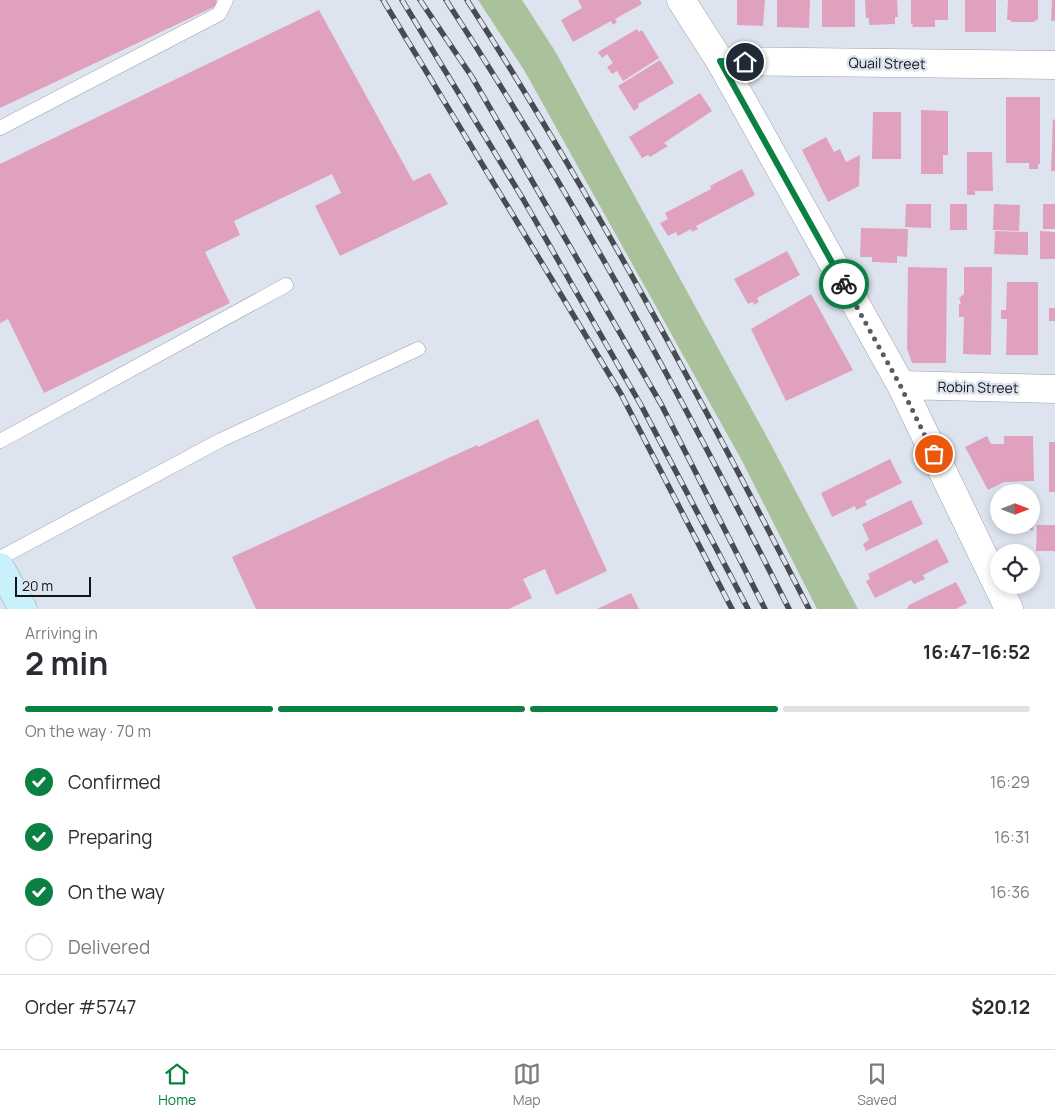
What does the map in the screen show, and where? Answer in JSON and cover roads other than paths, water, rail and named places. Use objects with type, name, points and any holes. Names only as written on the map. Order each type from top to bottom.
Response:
[{"type":"main road","points":[[0,567],[23,609]]},
{"type":"street","points":[[681,0],[720,61],[900,385],[1009,609]]},
{"type":"street","name":"Quail Street","points":[[720,61],[1055,65]]},
{"type":"street","name":"Robin Street","points":[[900,385],[1055,389]]},
{"type":"lane","points":[[0,128],[219,14],[226,0]]},
{"type":"lane","points":[[0,441],[286,285]]},
{"type":"lane","points":[[0,558],[222,440],[418,349]]},
{"type":"railway","points":[[383,0],[621,394],[732,609]]},
{"type":"railway","points":[[402,0],[523,199],[642,407],[748,609]]},
{"type":"railway","points":[[420,0],[472,77],[661,404],[765,609]]},
{"type":"railway","points":[[446,0],[538,148],[626,300],[668,376],[789,609]]},
{"type":"railway","points":[[467,0],[559,149],[646,300],[729,454],[809,609]]}]
